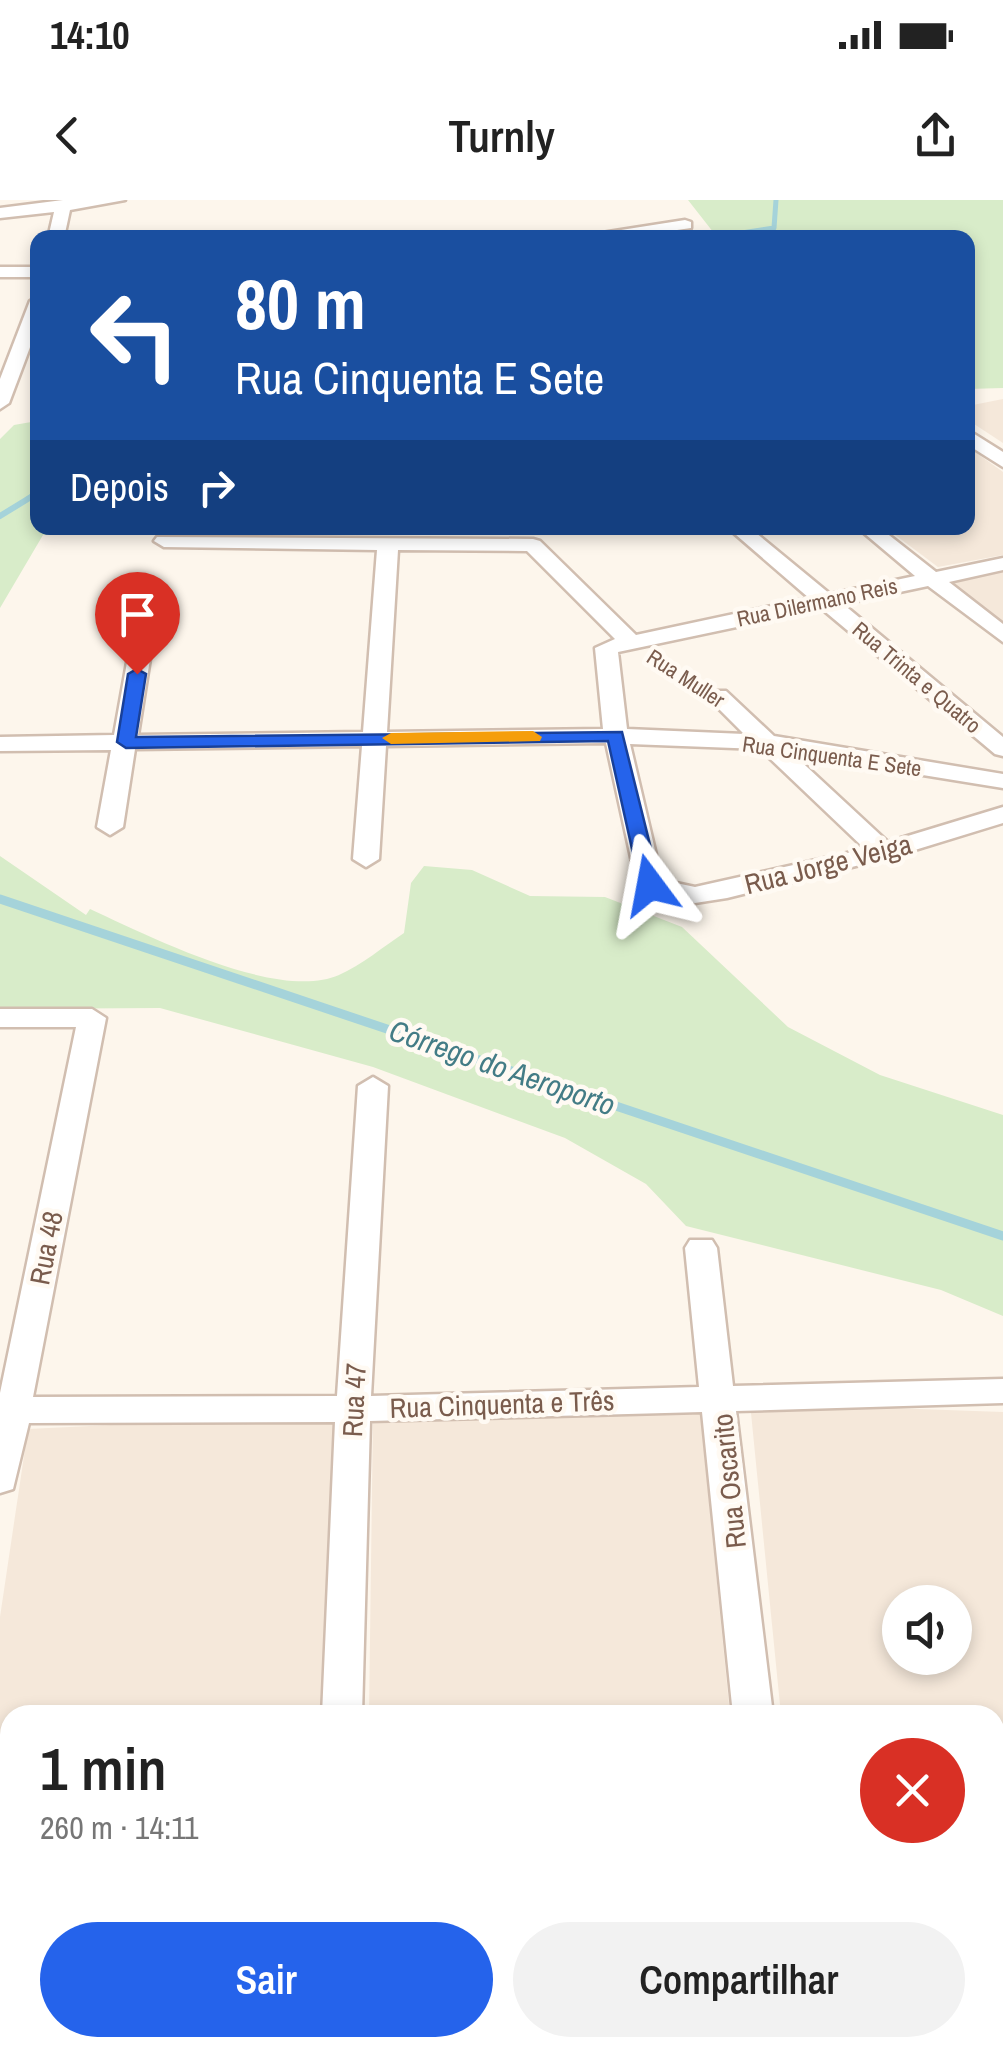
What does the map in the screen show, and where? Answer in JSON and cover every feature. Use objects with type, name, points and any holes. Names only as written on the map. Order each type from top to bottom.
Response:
[{"type":"street","points":[[0,213],[117,200]]},
{"type":"street","points":[[58,230],[63,205]]},
{"type":"street","points":[[657,230],[687,227]]},
{"type":"street","points":[[0,272],[30,272]]},
{"type":"street","points":[[7,393],[30,325]]},
{"type":"street","points":[[975,441],[1003,461]]},
{"type":"street","name":"Rua Trinta e Quatro","points":[[746,535],[1003,750]]},
{"type":"street","points":[[877,535],[1003,635]]},
{"type":"street","points":[[164,541],[388,542],[371,739],[366,859]]},
{"type":"street","name":"Rua Muller","points":[[388,542],[533,545],[631,643]]},
{"type":"street","name":"Rua Dilermano Reis","points":[[631,643],[1003,564]]},
{"type":"street","points":[[110,827],[142,640]]},
{"type":"street","points":[[616,736],[606,648],[631,643]]},
{"type":"street","name":"Rua Muller","points":[[718,696],[883,852]]},
{"type":"street","name":"Rua Cinquenta E Sete","points":[[0,744],[616,736],[766,742],[1003,781]]},
{"type":"street","name":"Rua Jorge Veiga","points":[[616,736],[650,885],[695,894],[711,892],[883,852],[1003,815]]},
{"type":"street","name":"Rua 48","points":[[0,1018],[92,1018],[7,1410],[0,1479]]},
{"type":"street","name":"Rua 47","points":[[342,1705],[353,1409],[373,1086]]},
{"type":"street","name":"Rua Oscarito","points":[[701,1248],[721,1397],[752,1705]]},
{"type":"street","name":"Rua Cinquenta e Três","points":[[7,1410],[353,1409],[1003,1391]]},
{"type":"path","name":"Rua Muller","points":[[631,643],[718,696]]},
{"type":"shaded area","points":[[1003,399],[1003,443],[975,425],[975,405]]},
{"type":"shaded area","points":[[975,452],[1003,472],[1003,555],[938,567],[895,535],[975,535]]},
{"type":"shaded area","points":[[1003,565],[1003,626],[939,580]]},
{"type":"shaded area","points":[[699,1400],[729,1705],[369,1705],[373,1415]]},
{"type":"shaded area","points":[[750,1403],[1003,1412],[1003,1705],[780,1705]]},
{"type":"shaded area","points":[[336,1414],[324,1705],[0,1705],[0,1617],[28,1429]]},
{"type":"green space","points":[[688,200],[1003,200],[1003,388],[975,389],[975,230],[712,230]]},
{"type":"green space","points":[[30,422],[30,535],[43,535],[0,608],[0,439],[14,425]]},
{"type":"green space","points":[[0,856],[86,915],[90,909],[214,962],[283,980],[313,981],[339,975],[404,933],[411,883],[424,866],[472,870],[530,896],[605,897],[682,927],[788,1027],[880,1075],[1003,1115],[1003,1316],[941,1290],[686,1226],[646,1184],[565,1138],[373,1067],[160,1008],[0,1009]]},
{"type":"waterway","name":"Córrego do Aeroporto","points":[[761,230],[774,228],[776,200]]},
{"type":"waterway","name":"Córrego do Aeroporto","points":[[0,516],[30,498]]},
{"type":"waterway","name":"Córrego do Aeroporto","points":[[0,899],[1003,1236]]},
{"type":"slow traffic","points":[[391,738],[533,737]]},
{"type":"route","points":[[137,674],[126,742],[616,736],[650,885]]}]
